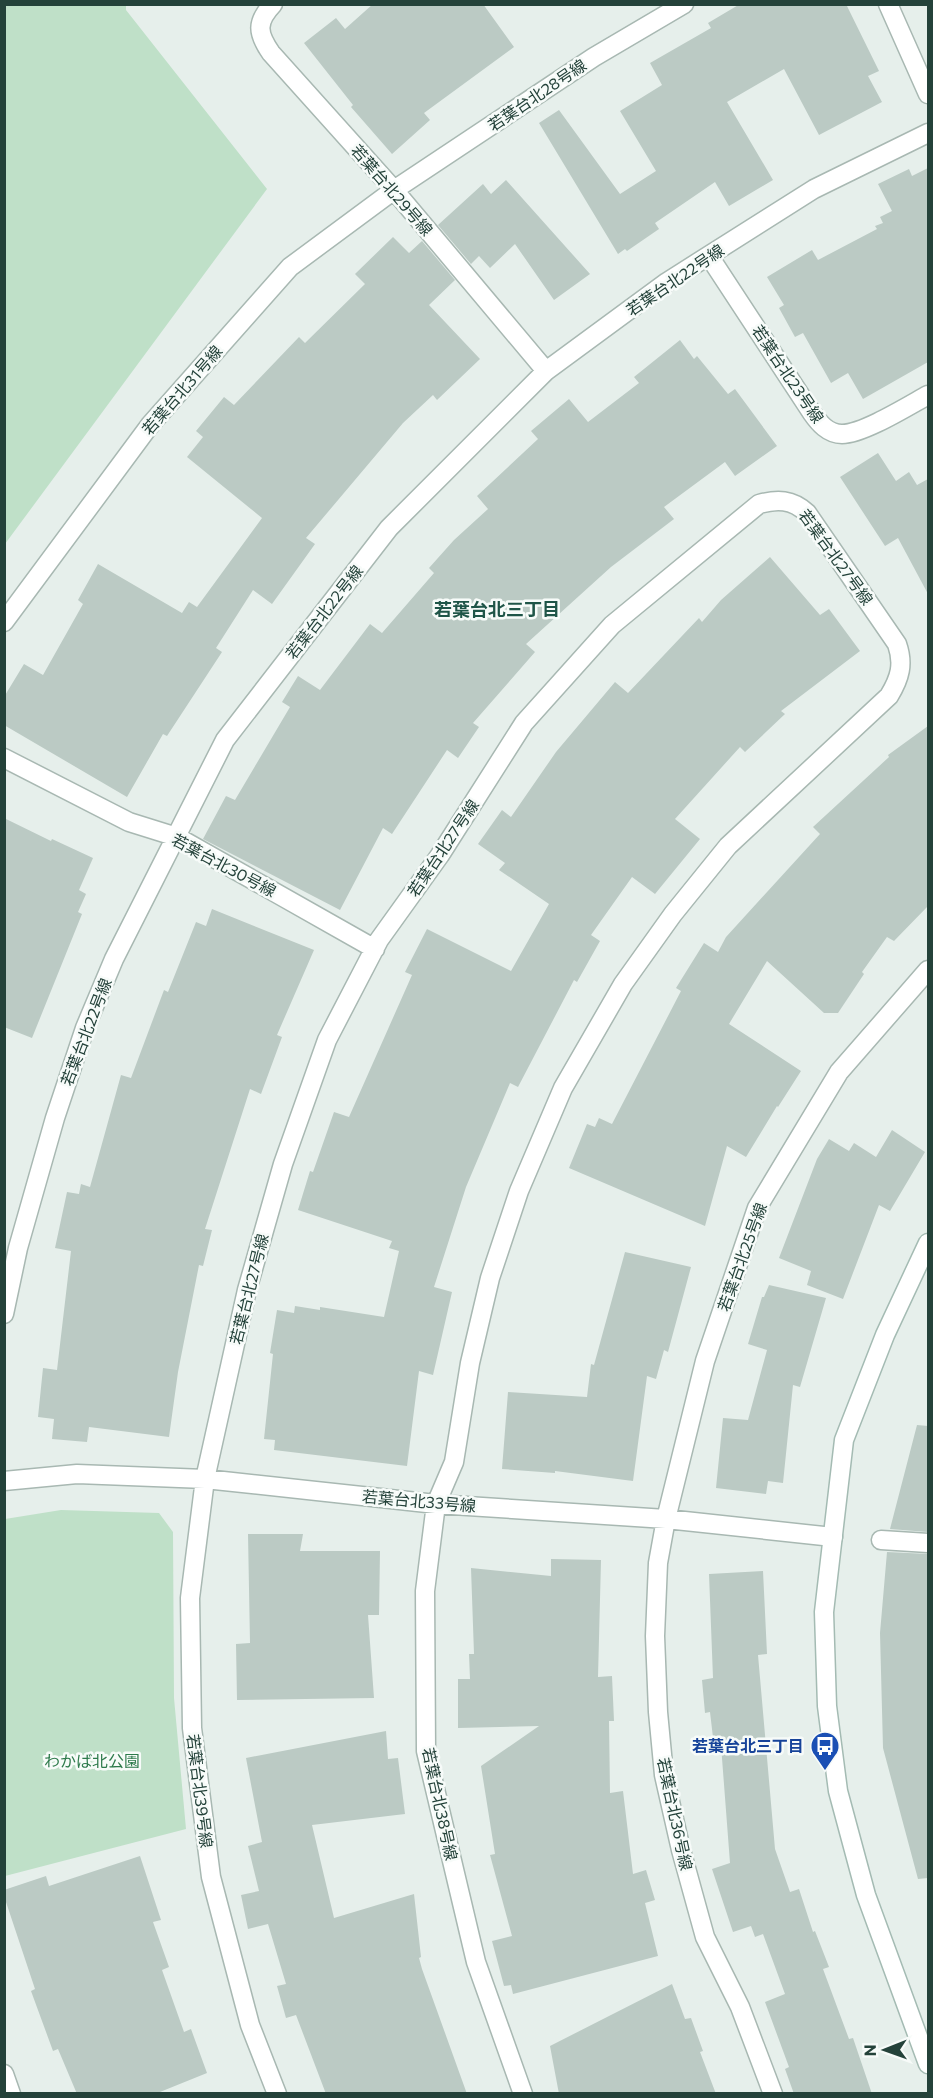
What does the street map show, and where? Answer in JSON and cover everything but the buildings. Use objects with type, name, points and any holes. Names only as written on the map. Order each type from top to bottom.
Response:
[{"type":"street","name":"若葉台北29号線","points":[[273,4],[261,17],[261,34],[264,44],[394,190],[546,371]]},
{"type":"street","name":"若葉台北28号線","points":[[394,190],[594,57],[684,4]]},
{"type":"street","points":[[888,4],[928,94]]},
{"type":"street","name":"若葉台北22号線","points":[[4,1314],[11,1247],[86,1028],[114,959],[225,740],[389,528],[546,371],[667,282],[814,189],[928,133]]},
{"type":"street","name":"若葉台北31号線","points":[[4,622],[150,425],[290,267],[394,190]]},
{"type":"street","name":"若葉台北23号線","points":[[709,256],[812,413],[828,430],[840,434],[858,430],[928,395]]},
{"type":"street","name":"若葉台北27号線","points":[[205,1479],[247,1290],[283,1164],[327,1040],[375,949],[440,855],[524,723],[612,625],[759,504],[786,501],[798,505],[807,513],[897,644],[902,657],[898,682],[889,696],[728,846],[673,914],[623,984],[563,1088],[519,1191],[490,1278],[470,1363],[454,1462],[436,1504]]},
{"type":"street","name":"若葉台北30号線","points":[[4,758],[129,822],[177,837],[375,949]]},
{"type":"street","name":"若葉台北25号線","points":[[666,1518],[705,1361],[757,1208],[839,1072],[928,970]]},
{"type":"street","points":[[928,1243],[885,1335],[844,1440],[824,1612],[827,1706],[838,1791],[866,1895],[928,2064]]},
{"type":"street","name":"若葉台北33号線","points":[[4,1481],[77,1474],[205,1479],[436,1504],[666,1518],[833,1537]]},
{"type":"street","name":"若葉台北39号線","points":[[205,1479],[190,1598],[192,1728],[211,1877],[250,2025],[277,2094]]},
{"type":"street","name":"若葉台北38号線","points":[[436,1504],[425,1591],[426,1751],[476,1962],[523,2094]]},
{"type":"street","name":"若葉台北36号線","points":[[666,1518],[658,1563],[655,1636],[658,1712],[664,1774],[681,1850],[705,1936],[740,2007],[773,2094]]},
{"type":"street","points":[[880,1540],[928,1543]]},
{"type":"street","points":[[4,2074],[11,2094]]},
{"type":"green space","points":[[5,4],[126,5],[126,10],[267,189],[5,544]]},
{"type":"green space","name":"わかば北公園","points":[[61,1510],[159,1513],[173,1532],[174,1698],[186,1829],[5,1876],[5,1519]]},
{"type":"place","name":"若葉台北三丁目","points":[[825,1772]]},
{"type":"district","name":"若葉台北三丁目","points":[[497,610]]}]
